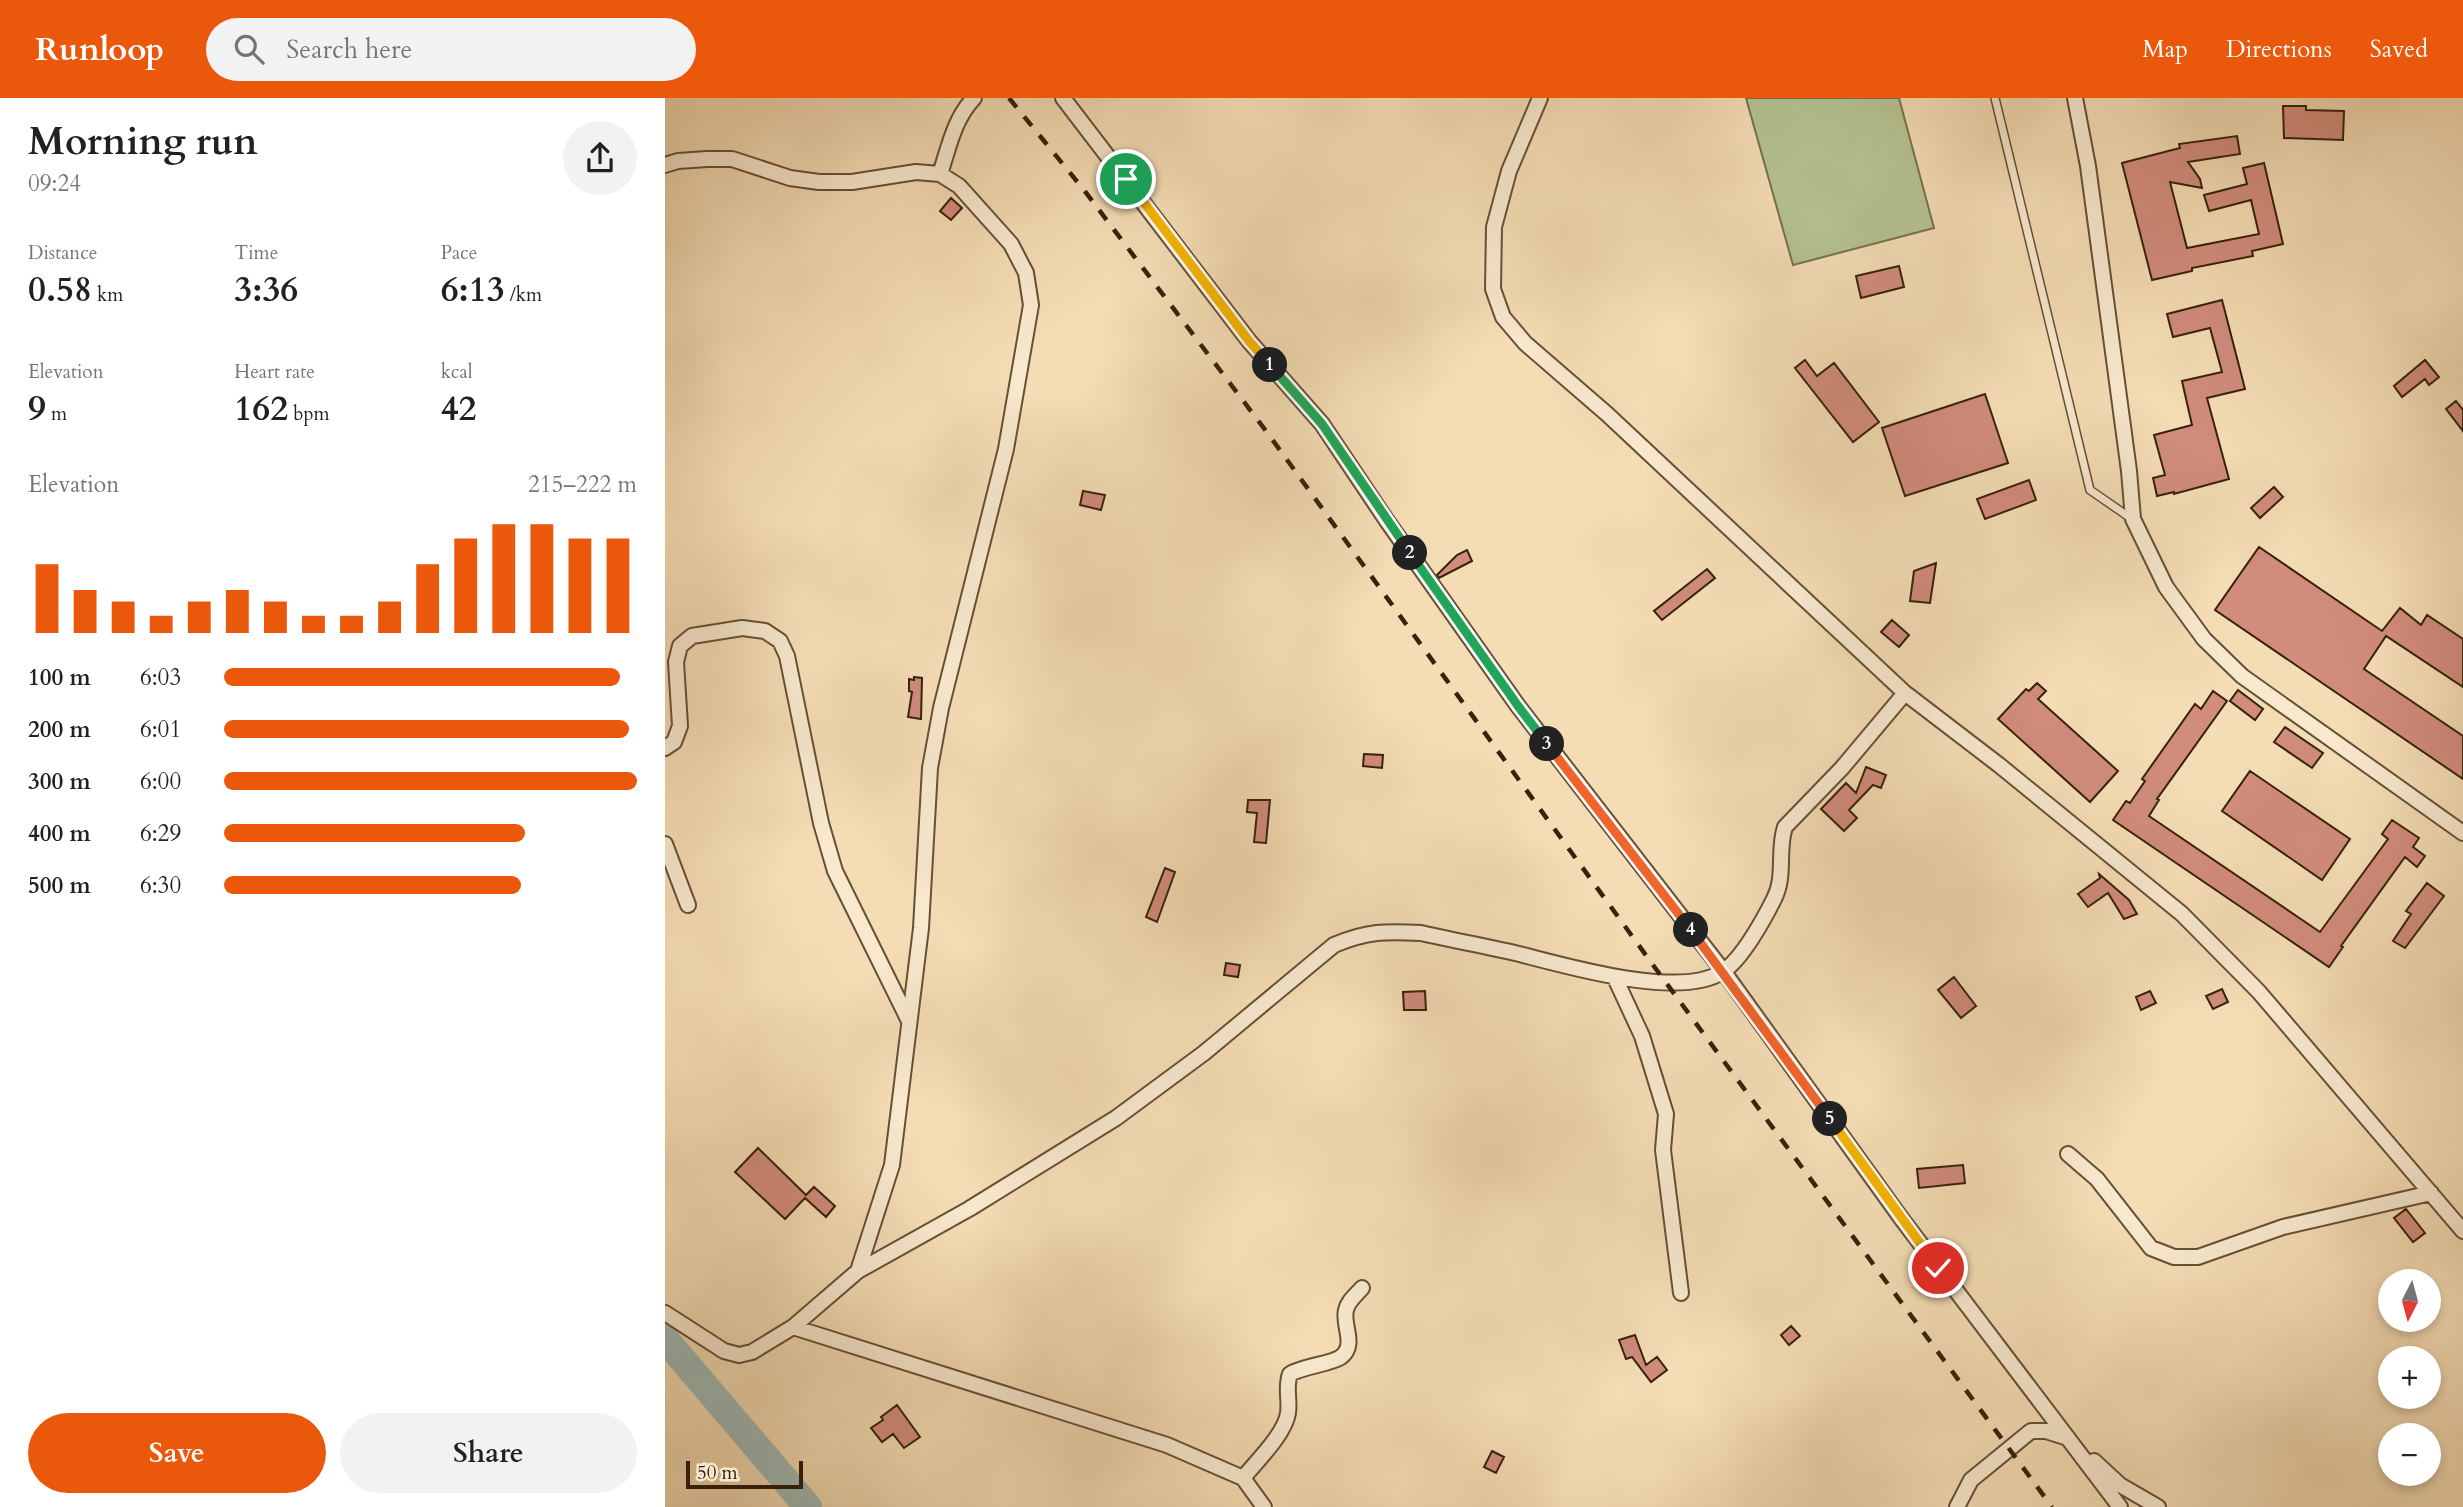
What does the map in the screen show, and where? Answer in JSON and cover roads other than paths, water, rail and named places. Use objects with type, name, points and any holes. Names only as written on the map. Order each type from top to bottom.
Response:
[{"type":"street","points":[[940,174],[957,122],[974,98]]},
{"type":"street","points":[[1063,98],[1249,341],[1322,424],[1518,706],[1724,972],[1901,1218],[2120,1507]]},
{"type":"street","points":[[1540,98],[1509,171],[1494,227],[1493,289],[1503,317],[1525,343],[1607,414],[1905,693],[1999,765],[2182,914],[2259,992],[2463,1231]]},
{"type":"street","points":[[2075,98],[2088,166],[2133,519],[2166,587],[2204,639],[2242,677],[2463,833]]},
{"type":"street","points":[[665,165],[678,161],[732,159],[790,178],[820,183],[852,182],[916,172],[940,174],[959,186],[1011,244],[1026,273],[1031,305],[1006,449],[941,708],[930,768],[921,928],[891,1166],[858,1270]]},
{"type":"street","points":[[665,748],[674,742],[680,726],[676,662],[680,646],[692,636],[742,628],[765,631],[779,641],[787,656],[821,823],[835,871],[910,1023]]},
{"type":"street","points":[[665,1313],[725,1351],[739,1355],[752,1352],[793,1327],[858,1270],[969,1209],[1116,1118],[1204,1053],[1334,945],[1359,934],[1388,931],[1421,933],[1615,978],[1697,983],[1724,972],[1741,953],[1776,897],[1782,869],[1781,839],[1785,827],[1842,768],[1905,693]]},
{"type":"street","points":[[665,844],[688,905]]},
{"type":"street","points":[[1615,978],[1642,1036],[1666,1114],[1663,1150],[1681,1293]]},
{"type":"street","points":[[2068,1154],[2097,1179],[2151,1248],[2174,1257],[2198,1257],[2283,1227],[2431,1193]]},
{"type":"street","points":[[1243,1478],[1284,1427],[1288,1412],[1286,1384],[1290,1374],[1341,1357],[1348,1349],[1346,1311],[1350,1300],[1362,1288]]},
{"type":"street","points":[[793,1327],[1167,1445],[1243,1478],[1264,1507]]},
{"type":"street","points":[[1957,1507],[1971,1480],[2031,1431],[2046,1431],[2069,1439],[2120,1485],[2158,1507]]},
{"type":"lane","points":[[1995,98],[2090,491],[2133,519]]},
{"type":"waterway","points":[[665,1339],[808,1507]]},
{"type":"railway","points":[[1009,98],[1084,190],[1269,435],[1653,965],[2052,1507]]}]
